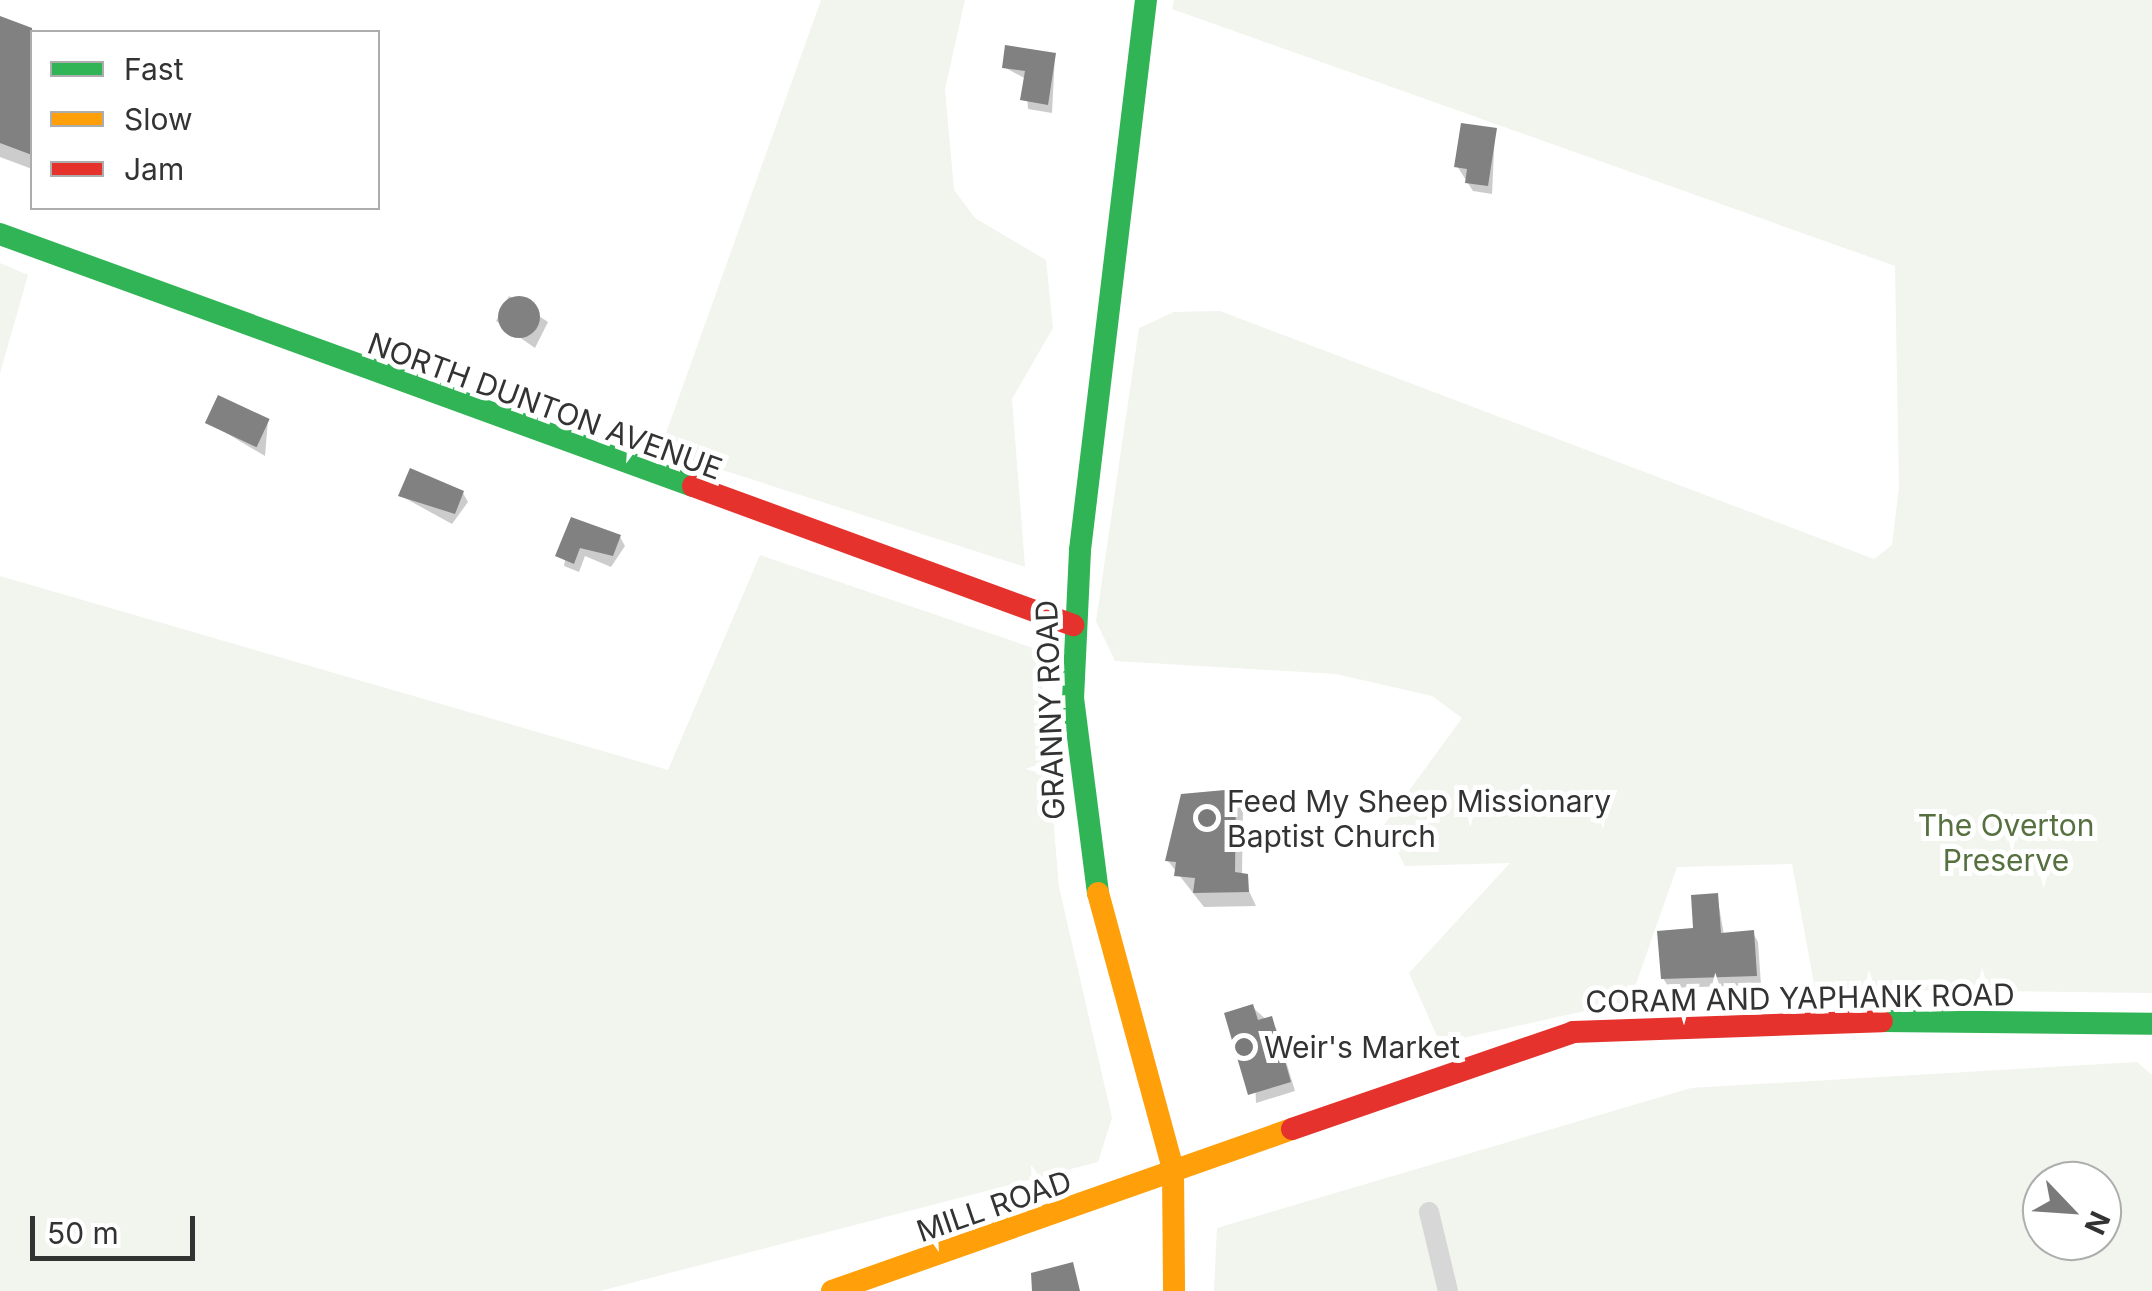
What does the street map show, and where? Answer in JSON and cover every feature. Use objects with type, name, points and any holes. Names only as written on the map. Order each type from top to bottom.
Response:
[{"type":"street","name":"GRANNY ROAD","points":[[1146,0],[1072,625],[1085,844],[1173,1170],[1174,1291]]},
{"type":"street","name":"NORTH DUNTON AVENUE","points":[[0,234],[1072,625]]},
{"type":"street","name":"CORAM AND YAPHANK ROAD","points":[[1173,1170],[1471,1060],[1573,1032],[1773,1022],[2152,1024]]},
{"type":"street","name":"MILL ROAD","points":[[832,1291],[1173,1170]]},
{"type":"street","points":[[1429,1212],[1448,1291]]},
{"type":"green space","points":[[821,0],[965,0],[945,89],[954,190],[975,218],[1046,260],[1053,328],[1012,399],[1025,567],[660,450]]},
{"type":"green space","name":"The Overton Preserve","points":[[1174,0],[2152,0],[2152,993],[1815,989],[1792,864],[1677,867],[1630,1001],[1440,1043],[1409,973],[1510,863],[1405,866],[1384,825],[1462,718],[1432,696],[1336,674],[1115,661],[1096,621],[1139,328],[1174,312],[1220,311],[1874,559],[1892,545],[1899,487],[1895,266],[1172,9]]},
{"type":"green space","points":[[0,263],[28,275],[0,373]]},
{"type":"green space","points":[[760,555],[1039,650],[1059,887],[1112,1118],[1098,1162],[600,1291],[0,1291],[0,576],[668,770]]},
{"type":"green space","points":[[2137,1062],[2152,1075],[2152,1291],[1214,1291],[1217,1228],[1691,1088]]},
{"type":"building","points":[[0,16],[32,28],[30,154],[0,143]]},
{"type":"building","points":[[1005,45],[1056,53],[1048,105],[1020,100],[1025,71],[1002,68]]},
{"type":"building","points":[[1461,123],[1497,128],[1488,186],[1465,183],[1467,169],[1454,167]]},
{"type":"building","points":[[519,296],[534,302],[540,317],[534,332],[519,338],[504,332],[498,317],[504,302]]},
{"type":"building","points":[[218,395],[270,419],[257,447],[205,423]]},
{"type":"building","points":[[410,468],[464,491],[455,514],[398,496]]},
{"type":"building","points":[[571,517],[621,535],[613,556],[580,548],[574,564],[555,556]]},
{"type":"building","name":"Feed My Sheep Missionary Baptist Church","points":[[1236,789],[1235,872],[1248,874],[1249,892],[1193,893],[1195,878],[1174,876],[1176,862],[1165,861],[1181,794]]},
{"type":"building","points":[[1718,893],[1721,933],[1754,930],[1757,976],[1661,979],[1657,931],[1693,928],[1691,895]]},
{"type":"building","points":[[1253,1004],[1258,1020],[1272,1016],[1291,1082],[1248,1095],[1224,1013]]},
{"type":"building","points":[[1073,1262],[1080,1291],[1032,1291],[1031,1273]]},
{"type":"traffic: fast","points":[[1098,893],[1073,699],[1080,550],[1146,0]]},
{"type":"traffic: fast","points":[[0,234],[693,486]]},
{"type":"traffic: fast","points":[[1882,1021],[2152,1024]]},
{"type":"traffic: slow","points":[[1098,893],[1173,1170],[1174,1291]]},
{"type":"traffic: slow","points":[[832,1291],[1292,1129]]},
{"type":"traffic: jam","points":[[693,486],[1073,625]]},
{"type":"traffic: jam","points":[[1292,1129],[1573,1032],[1882,1021]]},
{"type":"place","name":"Feed My Sheep Missionary Baptist Church","points":[[1207,818]]},
{"type":"place","name":"Weir's Market","points":[[1244,1047]]}]
